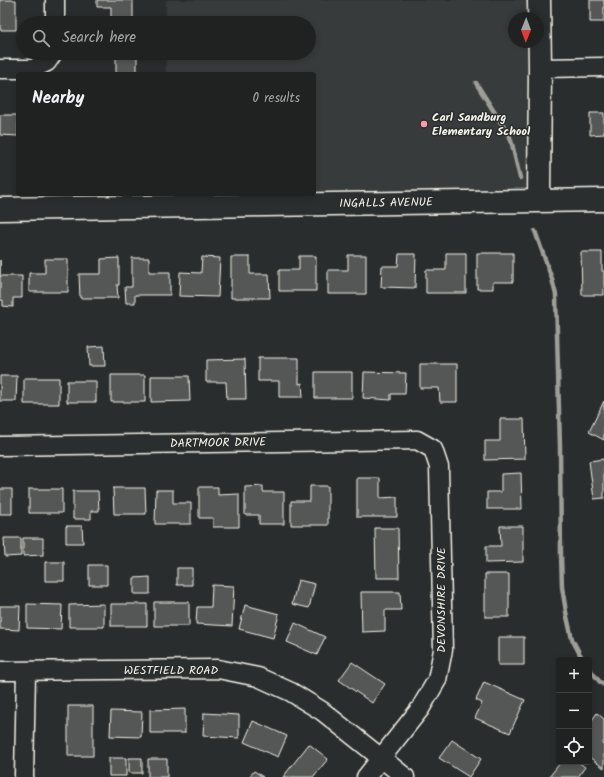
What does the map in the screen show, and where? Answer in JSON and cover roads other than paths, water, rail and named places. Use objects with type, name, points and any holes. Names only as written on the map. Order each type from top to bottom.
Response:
[{"type":"street","points":[[54,0],[55,16]]},
{"type":"street","points":[[539,0],[539,200]]},
{"type":"street","points":[[0,69],[33,69],[47,60]]},
{"type":"street","points":[[540,68],[604,67]]},
{"type":"street","name":"INGALLS AVENUE","points":[[0,210],[604,200]]},
{"type":"street","name":"DARTMOOR DRIVE","points":[[0,446],[417,440],[433,449]]},
{"type":"street","name":"DEVONSHIRE DRIVE","points":[[366,777],[420,709],[437,680],[443,650],[439,467],[433,449]]},
{"type":"street","name":"WESTFIELD ROAD","points":[[0,671],[218,669],[258,677],[290,692],[322,711],[405,777]]},
{"type":"street","points":[[24,777],[26,671]]},
{"type":"waterway","points":[[476,83],[510,137],[520,178]]},
{"type":"waterway","points":[[535,231],[556,295],[562,587],[572,639],[581,657]]},
{"type":"waterway","points":[[592,672],[604,685]]},
{"type":"place","name":"Carl Sandburg Elementary School","points":[[424,124]]}]
